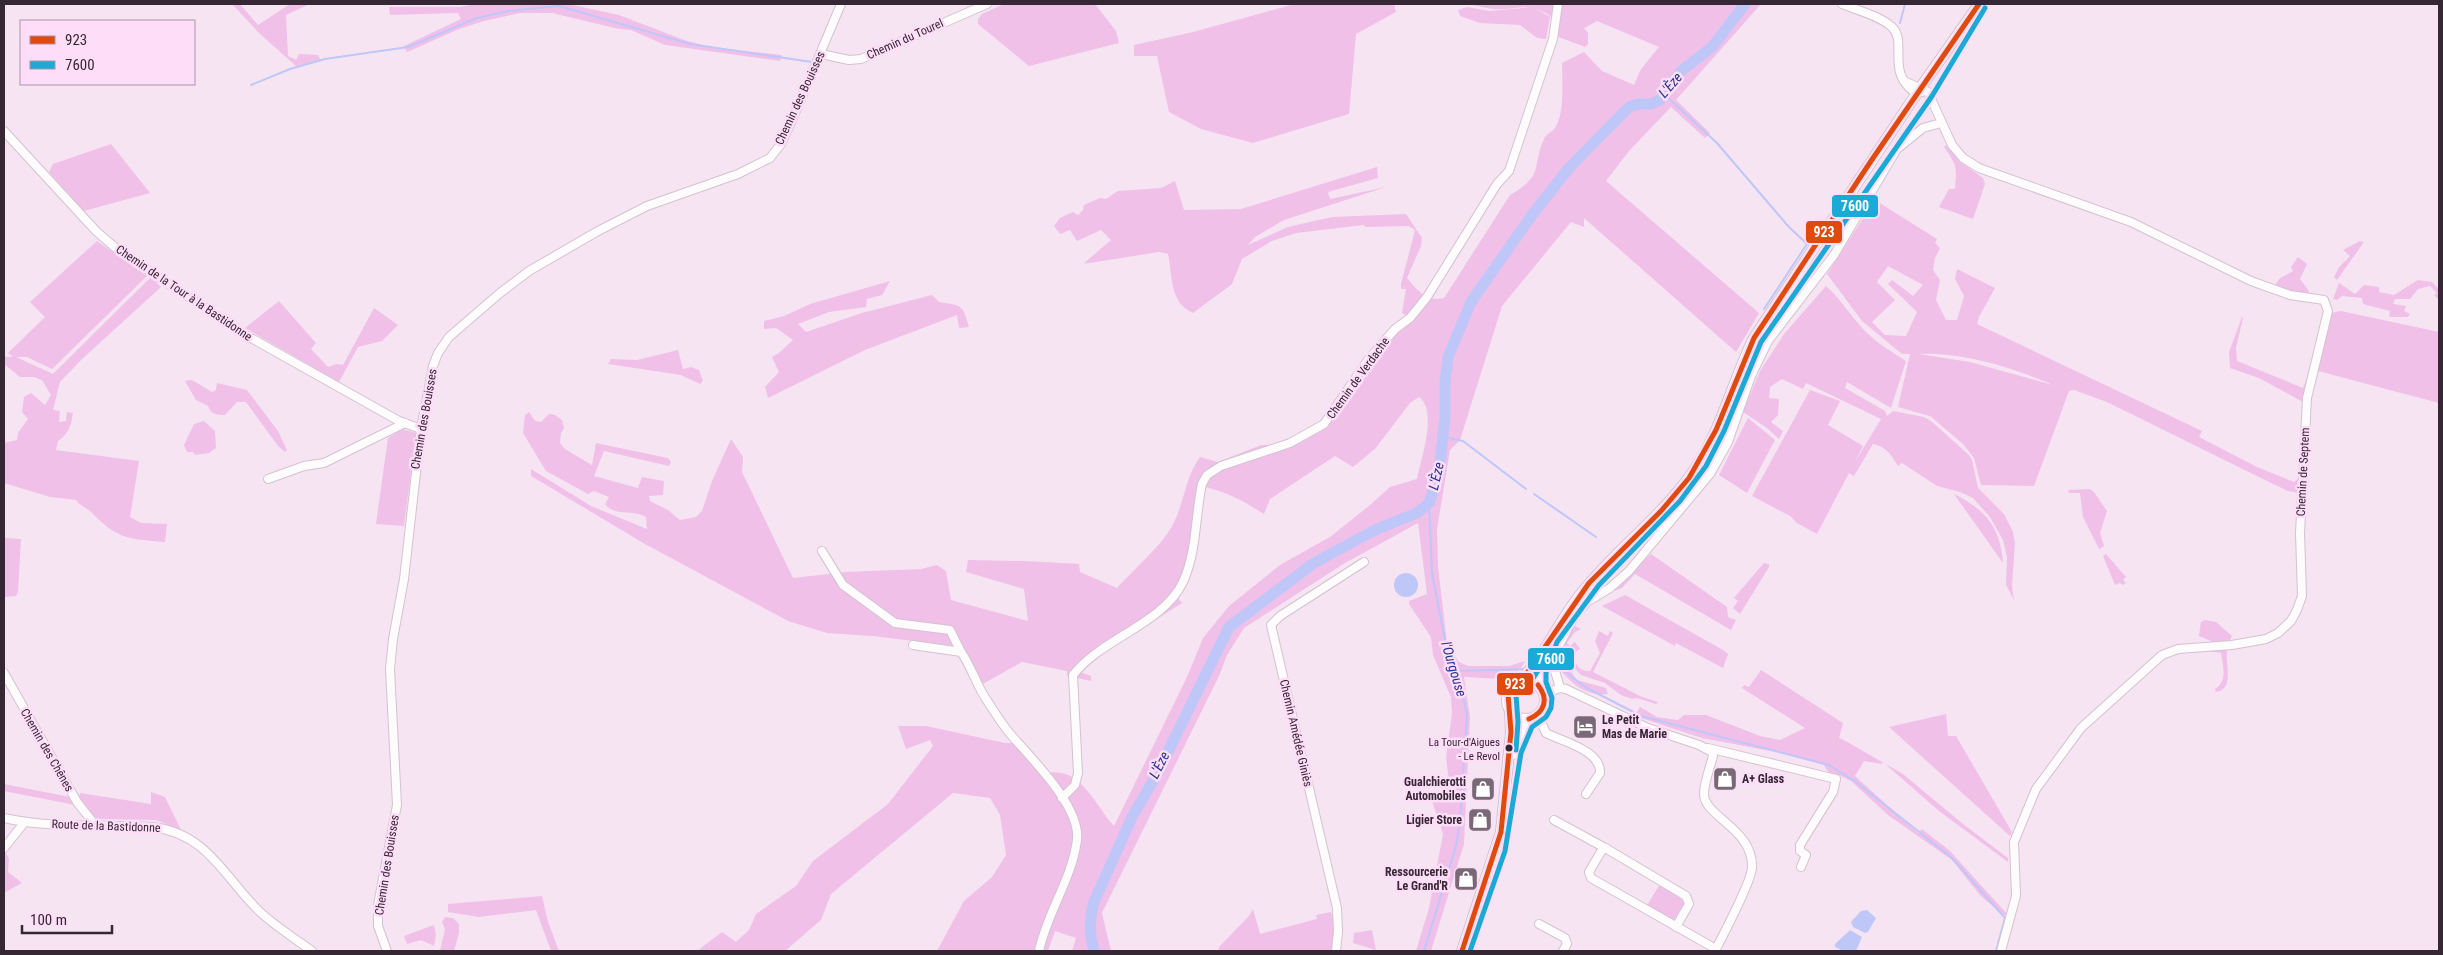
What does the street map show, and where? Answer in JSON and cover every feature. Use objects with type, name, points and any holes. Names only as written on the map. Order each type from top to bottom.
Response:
[{"type":"main road","points":[[1462,951],[1498,845],[1503,824],[1511,732],[1510,710],[1507,699],[1510,688],[1520,681],[1589,583],[1661,511],[1689,478],[1716,430],[1754,338],[1977,7]]},
{"type":"main road","points":[[1507,772],[1520,734],[1545,703],[1541,689],[1540,666],[1549,642]]},
{"type":"main road","points":[[1520,681],[1533,682],[1541,689]]},
{"type":"main road","points":[[1510,710],[1518,717],[1533,717]]},
{"type":"street","name":"Chemin des Bouisses","points":[[387,951],[378,926],[378,905],[397,805],[390,668],[393,639],[404,580],[421,429],[433,366],[438,353],[449,337],[480,309],[529,271],[626,215],[745,171],[770,158],[781,144],[842,4]]},
{"type":"street","name":"Chemin du Tourel","points":[[821,54],[850,60],[861,58],[986,4]]},
{"type":"street","name":"Chemin de Verdache","points":[[1062,798],[1074,785],[1078,773],[1073,675],[1090,656],[1158,611],[1182,583],[1191,554],[1202,484],[1208,475],[1221,466],[1290,443],[1324,424],[1368,360],[1395,329],[1410,318],[1427,297],[1497,184],[1509,170],[1553,39],[1558,4]]},
{"type":"street","points":[[1842,4],[1887,24],[1894,30],[1899,45],[1898,67],[1904,80],[1921,90]]},
{"type":"street","name":"Chemin de Septem","points":[[1921,90],[1933,102],[1941,123],[1958,154],[1979,168],[2131,222],[2251,281],[2290,295],[2324,300],[2328,311],[2307,398],[2300,533],[2302,596],[2297,610],[2291,621],[2278,633],[2266,639],[2232,645],[2178,648],[2162,655],[2081,728],[2036,789],[2017,832],[2014,851],[2016,896],[2001,951]]},
{"type":"street","points":[[1560,688],[1554,667],[1554,654],[1574,617],[1587,602],[1610,588],[1629,571],[1710,474],[1728,442],[1754,370],[1768,341],[1834,255],[1897,149],[1923,128],[1941,123]]},
{"type":"street","name":"Chemin de la Tour à la Bastidonne","points":[[4,131],[96,231],[118,250],[244,334],[405,423],[421,429]]},
{"type":"street","points":[[268,479],[304,466],[324,463],[405,423]]},
{"type":"street","points":[[822,551],[843,585],[895,623],[950,630],[980,690],[1011,735],[1042,767],[1062,798],[1073,820],[1077,838],[1072,864],[1045,928],[1039,951]]},
{"type":"street","name":"Chemin Amédée Giniès","points":[[1336,951],[1338,931],[1337,908],[1271,626],[1280,616],[1364,562]]},
{"type":"street","points":[[913,645],[961,652]]},
{"type":"street","name":"Chemin des Chênes","points":[[4,673],[77,802],[95,825]]},
{"type":"street","points":[[1541,689],[1560,688],[1580,694],[1648,728],[1708,748],[1836,779],[1836,786],[1822,812],[1800,845],[1800,850],[1806,855],[1801,867]]},
{"type":"street","points":[[1533,717],[1546,734],[1590,754],[1597,761],[1600,773],[1586,794]]},
{"type":"street","points":[[1606,848],[1602,850],[1589,872],[1590,877],[1716,950],[1749,878],[1752,864],[1748,849],[1741,836],[1713,810],[1705,799],[1704,791],[1713,756],[1708,748]]},
{"type":"street","name":"Route de la Bastidonne","points":[[4,818],[24,822],[166,828],[195,842],[213,857],[259,910],[312,951]]},
{"type":"street","points":[[1554,820],[1606,848],[1689,899],[1689,904],[1676,927]]},
{"type":"street","points":[[4,848],[24,822]]},
{"type":"street","points":[[1539,924],[1565,938],[1567,944],[1563,951]]},
{"type":"shaded area","points":[[232,4],[240,4],[258,25],[290,4],[310,4],[286,15],[288,56],[296,60],[299,54],[318,55],[321,61],[296,66],[259,33]]},
{"type":"shaded area","points":[[475,4],[568,4],[619,15],[684,40],[710,47],[782,55],[780,61],[665,45],[631,30],[619,29],[552,13],[520,13],[484,21],[459,29],[407,52],[404,46],[461,19],[458,13],[390,15],[389,7],[460,7]]},
{"type":"shaded area","points":[[1004,4],[1095,4],[1116,31],[1119,43],[1029,66],[978,24],[978,19],[982,14]]},
{"type":"shaded area","points":[[1295,4],[1394,4],[1396,12],[1356,34],[1349,114],[1253,143],[1201,129],[1169,112],[1157,56],[1134,56],[1134,45],[1193,32]]},
{"type":"shaded area","points":[[1466,4],[1555,4],[1551,17],[1536,9],[1523,7],[1494,9]]},
{"type":"shaded area","points":[[1560,4],[1761,4],[1676,100],[1710,133],[1705,138],[1671,107],[1629,151],[1606,181],[1759,313],[1736,352],[1584,218],[1584,227],[1571,222],[1502,306],[1460,440],[1450,450],[1437,529],[1438,567],[1447,643],[1459,662],[1468,666],[1509,666],[1525,661],[1520,669],[1506,677],[1490,679],[1464,677],[1470,717],[1464,844],[1431,951],[1416,951],[1429,908],[1443,834],[1432,801],[1446,798],[1448,773],[1446,758],[1452,713],[1451,697],[1433,655],[1431,637],[1409,604],[1409,601],[1427,594],[1418,523],[1345,563],[1244,628],[1227,655],[1219,676],[1102,913],[1111,951],[1072,951],[1076,938],[1055,931],[1048,951],[937,951],[964,901],[992,877],[1006,855],[1000,815],[990,798],[953,793],[831,894],[821,920],[785,951],[697,951],[722,932],[736,942],[749,930],[756,914],[796,886],[813,861],[888,804],[933,746],[930,740],[906,749],[898,726],[926,726],[1005,743],[1015,743],[1044,774],[1056,772],[1077,780],[1093,797],[1114,826],[1187,677],[1203,638],[1229,606],[1280,565],[1330,537],[1390,487],[1417,479],[1427,435],[1428,423],[1425,403],[1419,397],[1410,403],[1375,449],[1353,467],[1335,456],[1270,499],[1264,514],[1217,490],[1199,486],[1189,554],[1180,580],[1173,592],[1182,603],[1086,664],[1080,672],[1091,676],[1091,681],[1067,676],[1067,671],[1022,662],[981,685],[955,646],[872,636],[827,633],[788,621],[645,544],[531,476],[531,469],[591,506],[647,529],[646,517],[636,513],[619,512],[609,508],[605,504],[609,497],[594,491],[588,494],[546,471],[523,433],[525,415],[529,412],[535,421],[541,422],[549,414],[555,415],[562,420],[564,428],[561,433],[560,443],[565,449],[592,465],[596,443],[668,458],[671,462],[669,466],[604,451],[594,476],[638,488],[642,477],[664,481],[663,495],[649,496],[650,501],[668,510],[680,520],[696,517],[702,511],[712,481],[731,439],[743,457],[742,472],[793,578],[846,572],[921,569],[937,565],[946,571],[951,600],[1028,621],[1024,589],[966,572],[968,560],[1079,564],[1080,572],[1117,588],[1153,551],[1171,528],[1191,473],[1200,457],[1218,462],[1261,445],[1293,444],[1320,432],[1341,412],[1393,337],[1412,321],[1402,313],[1406,289],[1401,289],[1401,284],[1415,230],[1409,226],[1366,227],[1363,225],[1296,233],[1272,241],[1242,259],[1232,284],[1193,313],[1185,308],[1176,296],[1168,254],[1159,252],[1083,264],[1111,240],[1101,230],[1077,241],[1070,230],[1060,234],[1054,226],[1060,218],[1073,212],[1078,215],[1083,210],[1084,205],[1100,198],[1106,199],[1118,191],[1161,188],[1175,181],[1184,210],[1241,209],[1377,167],[1378,178],[1328,192],[1330,199],[1386,187],[1284,220],[1255,237],[1248,245],[1288,227],[1332,217],[1406,214],[1422,238],[1421,246],[1407,278],[1427,297],[1444,298],[1510,195],[1521,188],[1533,176],[1544,139],[1558,122],[1562,97],[1562,63],[1584,52],[1602,71],[1634,85],[1641,69],[1659,47],[1597,21],[1584,28],[1588,33],[1588,44],[1585,47],[1556,36]]},
{"type":"shaded area","points":[[1467,7],[1489,11],[1533,7],[1550,17],[1546,39],[1537,38],[1520,25],[1480,23],[1460,16],[1458,10]]},
{"type":"shaded area","points":[[111,144],[150,193],[84,211],[49,172],[53,164]]},
{"type":"shaded area","points":[[1946,145],[1960,162],[1983,178],[1985,184],[1973,219],[1939,207],[1949,189],[1955,189],[1955,167],[1944,147]]},
{"type":"shaded area","points":[[1875,200],[1937,239],[1935,243],[1940,248],[1935,258],[1933,270],[1940,280],[1936,300],[1946,320],[1957,320],[1964,296],[1955,279],[1957,269],[1995,288],[1977,324],[2202,431],[2199,437],[2257,467],[2294,482],[2299,478],[2300,473],[2303,402],[2259,378],[2230,368],[2229,352],[2242,317],[2236,348],[2237,361],[2303,388],[2312,366],[2299,493],[2288,491],[2269,482],[2107,402],[2074,390],[2069,391],[2034,486],[1981,485],[1974,458],[1963,444],[1930,416],[1898,407],[1910,354],[1902,354],[1862,321],[1827,274]],"holes":[[[1888,266],[1923,285],[1913,296],[1892,280],[1888,284],[1917,312],[1906,336],[1885,335],[1872,322],[1895,300],[1877,282]],[[1919,354],[1970,358],[2005,367],[2053,385],[1970,362]]]},
{"type":"shaded area","points":[[97,241],[147,276],[52,369],[27,357],[16,357],[53,374],[151,277],[161,287],[81,360],[60,382],[53,410],[60,411],[59,422],[66,421],[67,412],[73,413],[69,429],[58,441],[56,450],[139,461],[130,517],[141,523],[167,524],[165,542],[122,536],[108,528],[76,500],[50,497],[4,483],[4,443],[17,440],[18,433],[28,419],[22,412],[24,397],[31,393],[45,405],[51,395],[42,380],[34,377],[20,377],[4,364],[4,357],[13,357],[8,353],[45,317],[30,302]]},
{"type":"shaded area","points":[[2360,241],[2364,242],[2337,280],[2334,277],[2339,267],[2350,256],[2343,250]]},
{"type":"shaded area","points":[[2298,257],[2307,264],[2300,279],[2309,291],[2308,296],[2274,287],[2279,279],[2293,271],[2291,267]]},
{"type":"shaded area","points":[[2418,280],[2432,282],[2439,289],[2439,300],[2434,295],[2437,293],[2430,286],[2418,289],[2410,299],[2395,299],[2393,304],[2406,306],[2404,311],[2410,314],[2408,317],[2389,317],[2390,311],[2363,304],[2362,298],[2342,296],[2337,300],[2333,299],[2339,283],[2355,294],[2364,285],[2379,287],[2379,292],[2394,295]]},
{"type":"shaded area","points":[[890,281],[882,295],[867,299],[866,307],[829,312],[798,324],[806,332],[862,313],[932,295],[939,302],[960,307],[965,314],[969,327],[959,328],[957,315],[865,350],[768,398],[765,387],[779,372],[772,357],[793,340],[776,328],[764,329],[764,321],[784,316],[810,304]]},
{"type":"shaded area","points":[[1826,286],[1870,335],[1906,361],[1891,408],[1847,382],[1845,388],[1885,411],[1887,416],[1893,411],[1924,417],[1969,455],[1972,460],[1978,488],[2004,514],[2013,532],[2015,543],[2012,586],[2014,600],[2006,585],[2007,557],[2003,540],[1990,517],[1973,498],[1960,492],[1937,486],[1902,463],[1898,466],[1888,452],[1878,445],[1873,444],[1854,476],[1849,473],[1817,534],[1797,523],[1790,516],[1752,496],[1810,390],[1840,401],[1828,425],[1863,446],[1855,462],[1881,419],[1806,383],[1803,389],[1782,379],[1770,387],[1769,398],[1779,399],[1778,415],[1771,422],[1783,431],[1779,439],[1767,428],[1743,412],[1760,371],[1784,334]]},
{"type":"shaded area","points":[[279,301],[316,343],[311,349],[328,367],[336,364],[343,365],[374,308],[398,325],[382,341],[358,347],[339,382],[245,328]]},
{"type":"shaded area","points":[[2341,311],[2439,332],[2439,403],[2318,371],[2331,313]]},
{"type":"shaded area","points":[[678,350],[683,369],[691,367],[699,370],[703,381],[700,384],[681,375],[608,364],[611,359],[637,360]]},
{"type":"shaded area","points":[[192,380],[212,392],[216,390],[217,383],[247,390],[278,431],[287,450],[285,452],[278,446],[246,402],[237,402],[225,415],[214,414],[208,406],[196,400],[185,381]]},
{"type":"shaded area","points":[[1748,418],[1775,440],[1747,493],[1719,475]]},
{"type":"shaded area","points":[[204,421],[215,431],[216,448],[209,453],[195,455],[193,452],[187,452],[184,445],[194,424]]},
{"type":"shaded area","points":[[402,429],[416,433],[404,526],[376,524],[388,438]]},
{"type":"shaded area","points":[[2090,489],[2107,511],[2100,533],[2104,546],[2099,549],[2083,517],[2080,493],[2069,493],[2068,490]]},
{"type":"shaded area","points":[[1954,494],[1975,506],[1989,521],[1999,539],[2003,563]]},
{"type":"shaded area","points":[[4,538],[21,539],[18,592],[16,596],[4,597]]},
{"type":"shaded area","points":[[1651,554],[1727,607],[1728,617],[1736,620],[1731,630],[1635,574],[1622,588],[1608,593]]},
{"type":"shaded area","points":[[2106,554],[2126,577],[2123,580],[2126,583],[2123,585],[2120,583],[2115,585],[2103,556]]},
{"type":"shaded area","points":[[1764,563],[1769,564],[1769,567],[1740,614],[1733,608],[1738,601],[1734,598]]},
{"type":"shaded area","points":[[1625,595],[1723,650],[1728,654],[1723,668],[1676,643],[1675,646],[1602,606]]},
{"type":"shaded area","points":[[2205,620],[2216,622],[2232,636],[2227,649],[2227,681],[2222,690],[2216,692],[2215,689],[2222,682],[2223,678],[2223,663],[2221,653],[2208,651],[2207,648],[2215,647],[2213,642],[2199,636],[2201,622]]},
{"type":"shaded area","points":[[1575,626],[1581,629],[1575,632],[1567,643],[1570,646],[1575,642],[1580,649],[1572,654],[1580,668],[1590,671],[1600,653],[1595,641],[1599,631],[1608,636],[1610,631],[1613,633],[1593,672],[1642,697],[1658,702],[1656,704],[1637,698],[1632,699],[1621,695],[1605,683],[1581,675],[1561,654],[1563,643]]},
{"type":"shaded area","points":[[1561,658],[1577,680],[1606,688],[1608,694],[1593,693],[1580,688],[1559,669]]},
{"type":"shaded area","points":[[1761,670],[1843,723],[1839,738],[1883,762],[1881,764],[1864,761],[1855,776],[1918,833],[1922,829],[1950,851],[2008,915],[2003,915],[1980,895],[1952,860],[1888,815],[1851,781],[1839,775],[1830,775],[1824,765],[1781,753],[1702,738],[1635,716],[1640,707],[1657,717],[1678,720],[1684,715],[1706,715],[1760,736],[1780,740],[1805,728],[1742,688],[1744,685],[1749,687]]},
{"type":"shaded area","points":[[1946,714],[1948,736],[1956,736],[2012,832],[2010,836],[1889,727]]},
{"type":"shaded area","points":[[1885,764],[1903,774],[1963,824],[2008,858],[2008,862],[1939,811]]},
{"type":"shaded area","points":[[4,784],[70,797],[75,805],[4,791]]},
{"type":"shaded area","points":[[151,792],[165,797],[181,830],[156,820],[98,819],[88,812],[79,800],[80,793],[151,804]]},
{"type":"shaded area","points":[[4,849],[9,859],[8,872],[22,883],[4,893]]},
{"type":"shaded area","points":[[1660,884],[1685,902],[1673,921],[1646,907]]},
{"type":"shaded area","points":[[542,896],[548,922],[559,951],[551,951],[536,910],[479,917],[448,912],[448,904]]},
{"type":"shaded area","points":[[1253,909],[1260,934],[1317,919],[1316,915],[1331,912],[1334,922],[1333,951],[1218,951],[1219,947],[1249,916]]},
{"type":"shaded area","points":[[445,917],[453,918],[459,924],[459,933],[454,951],[440,951],[445,929],[442,922]]},
{"type":"shaded area","points":[[434,925],[436,935],[434,946],[421,940],[407,944],[404,936]]},
{"type":"shaded area","points":[[1372,930],[1376,950],[1353,943],[1354,933]]},
{"type":"water","points":[[1406,573],[1415,576],[1418,585],[1415,594],[1406,597],[1397,594],[1394,585],[1397,576]]},
{"type":"water","points":[[1867,910],[1876,918],[1868,932],[1865,933],[1853,927],[1851,922],[1861,911]]},
{"type":"water","points":[[1850,930],[1862,937],[1856,951],[1843,951],[1835,947],[1835,944]]},
{"type":"waterway","name":"L'Èze","points":[[1094,951],[1090,927],[1094,902],[1132,817],[1157,774],[1229,627],[1314,563],[1375,530],[1417,513],[1429,503],[1438,477],[1441,454],[1448,357],[1471,302],[1532,215],[1569,168],[1629,107],[1638,104],[1651,104],[1660,100],[1681,71],[1712,47],[1745,4]]},
{"type":"waterway","points":[[1900,23],[1905,4]]},
{"type":"waterway","points":[[251,85],[290,69],[325,59],[408,47],[477,18],[508,11],[559,6],[690,44],[812,62]]},
{"type":"waterway","points":[[1664,94],[1717,143],[1788,226],[1807,244],[1764,309]]},
{"type":"waterway","points":[[1443,437],[1463,441],[1526,489]]},
{"type":"waterway","points":[[1534,494],[1596,537]]},
{"type":"waterway","name":"l'Ourgouse","points":[[1424,951],[1456,846],[1460,822],[1467,714],[1457,671],[1448,655],[1432,573],[1429,503]]},
{"type":"waterway","points":[[1556,668],[1561,668],[1585,687],[1641,716],[1829,765],[1856,782],[1952,858],[2005,918],[1996,951]]},
{"type":"waterway","points":[[1457,671],[1526,669]]},
{"type":"transit line","name":"923","points":[[1462,951],[1501,832],[1511,732],[1508,694],[1511,688],[1525,676],[1589,583],[1661,511],[1689,478],[1716,430],[1754,338],[1871,161],[1979,4]]},
{"type":"transit line","name":"7600","points":[[1470,951],[1505,851],[1521,753],[1532,727],[1546,717],[1551,708],[1552,698],[1546,682],[1546,673],[1557,642],[1599,585],[1680,501],[1706,466],[1724,431],[1761,342],[1932,96],[1985,8]]},
{"type":"transit line","name":"7600","points":[[1516,750],[1518,722],[1516,695],[1531,681],[1547,657]]},
{"type":"transit line","name":"923","points":[[1529,719],[1539,713],[1544,705],[1543,695],[1538,685]]},
{"type":"place","name":"Le Petit Mas de Marie","points":[[1585,727]]},
{"type":"place","name":"La Tour-d'Aigues - Le Revol","points":[[1509,748]]},
{"type":"place","name":"A+ Glass","points":[[1725,779]]},
{"type":"place","name":"Gualchierotti Automobiles","points":[[1483,789]]},
{"type":"place","name":"Ligier Store","points":[[1480,820]]},
{"type":"place","name":"Ressourcerie Le Grand'R","points":[[1466,879]]}]
